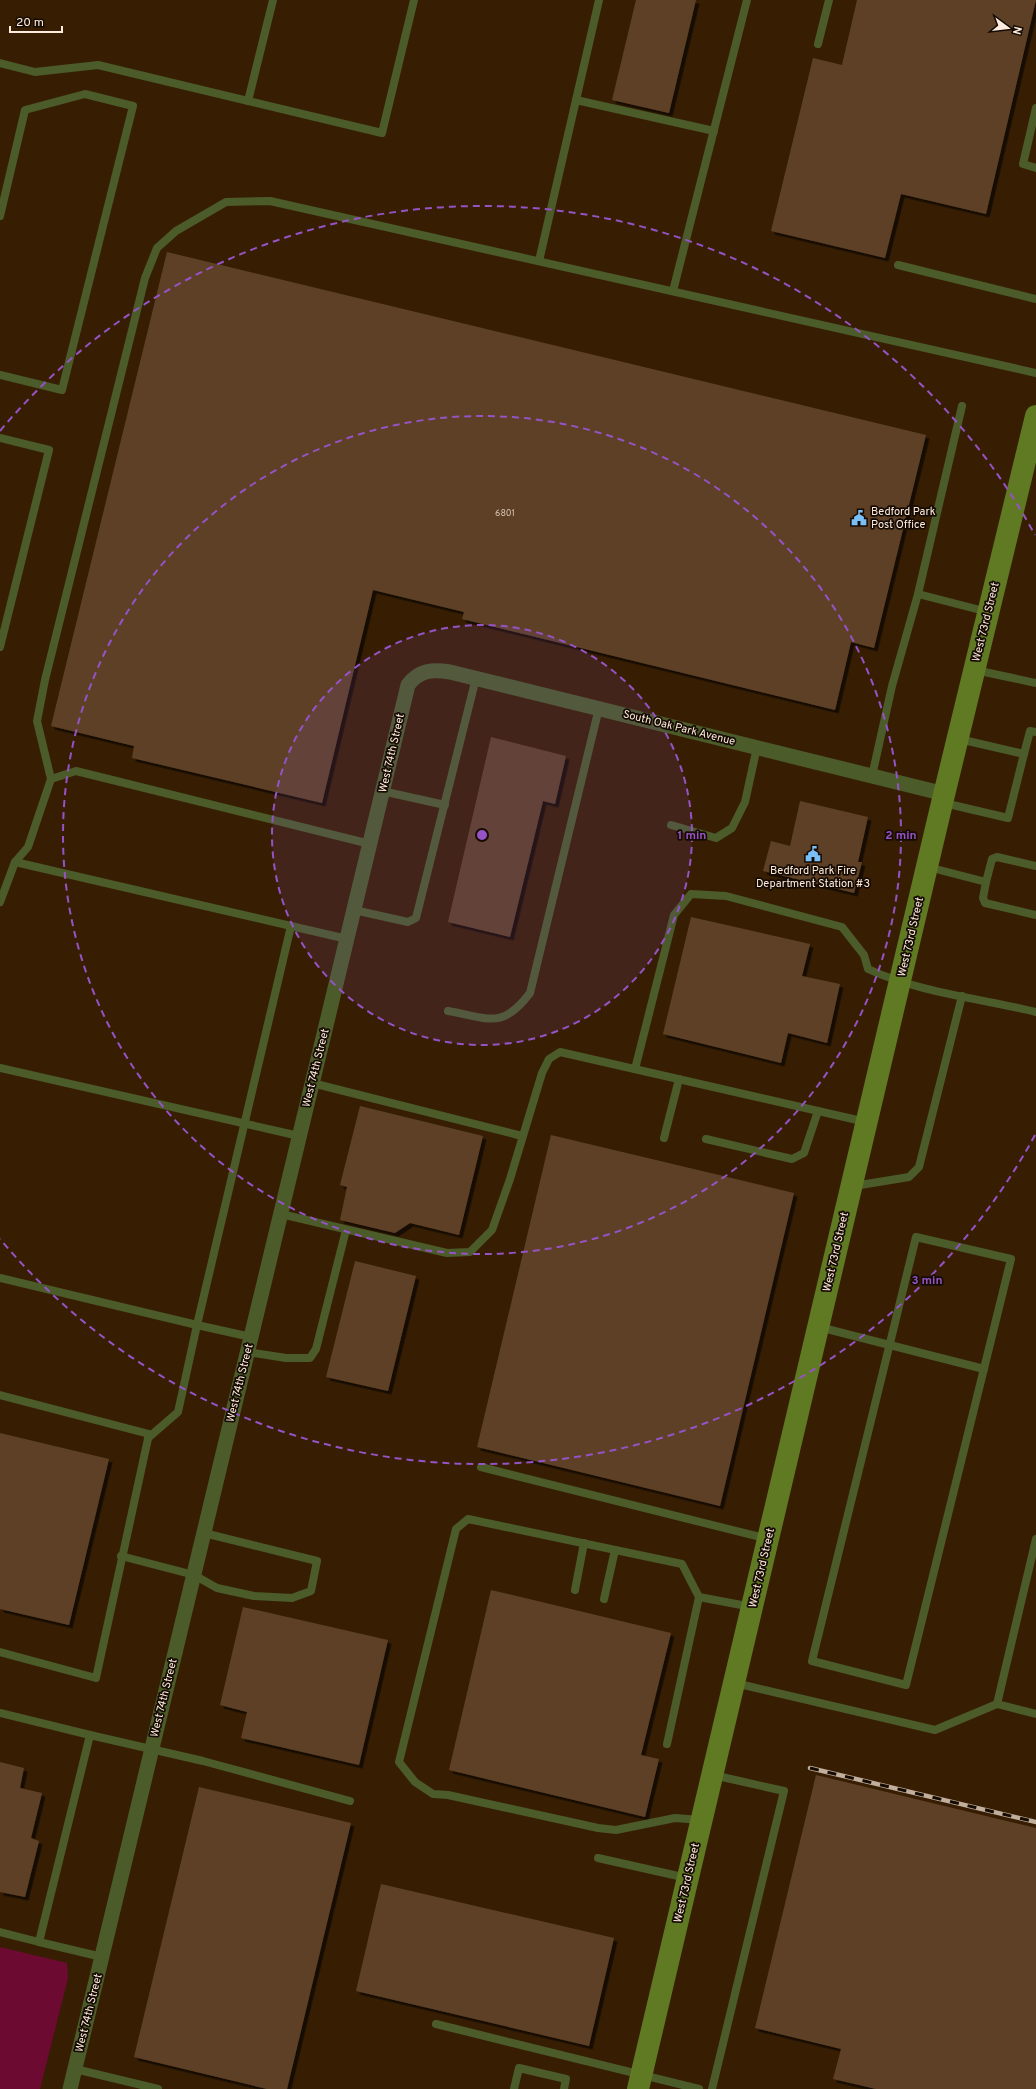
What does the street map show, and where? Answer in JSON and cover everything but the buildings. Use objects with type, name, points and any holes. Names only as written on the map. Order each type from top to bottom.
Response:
[{"type":"street","name":"West 73rd Street","points":[[640,2082],[958,738],[1033,439],[1036,416]]},
{"type":"street","name":"South Oak Park Avenue","points":[[414,678],[423,672],[435,669],[476,678],[872,776],[944,798]]},
{"type":"street","name":"West 74th Street","points":[[70,2089],[382,791],[408,685],[414,678]]},
{"type":"lane","points":[[248,101],[273,0]]},
{"type":"lane","points":[[0,63],[35,72],[98,65],[382,133],[414,0]]},
{"type":"lane","points":[[539,261],[599,0]]},
{"type":"lane","points":[[673,291],[747,0]]},
{"type":"lane","points":[[818,44],[829,0]]},
{"type":"lane","points":[[0,216],[25,110],[85,94],[133,106],[62,390],[0,375]]},
{"type":"lane","points":[[576,100],[714,131]]},
{"type":"lane","points":[[1036,108],[1023,164],[1036,168]]},
{"type":"lane","points":[[0,902],[15,862],[28,847],[51,780],[37,721],[45,680],[145,278],[157,248],[176,230],[226,202],[270,200],[1036,373]]},
{"type":"lane","points":[[898,265],[1036,299]]},
{"type":"lane","points":[[872,776],[892,686],[918,594],[962,406]]},
{"type":"lane","points":[[0,438],[49,450],[0,647]]},
{"type":"lane","points":[[918,594],[989,612]]},
{"type":"lane","points":[[975,670],[1036,683]]},
{"type":"lane","points":[[354,910],[408,922],[416,918],[476,678]]},
{"type":"lane","points":[[448,1011],[496,1020],[508,1016],[521,1006],[530,993],[599,708]]},
{"type":"lane","points":[[944,798],[1008,818],[1030,731],[1036,732]]},
{"type":"lane","points":[[958,738],[1024,754]]},
{"type":"lane","points":[[671,825],[716,838],[732,828],[745,802],[757,747]]},
{"type":"lane","points":[[51,780],[76,771],[370,844]]},
{"type":"lane","points":[[382,791],[445,805]]},
{"type":"lane","points":[[1036,866],[997,857],[992,859],[983,898],[986,903],[1036,915]]},
{"type":"lane","points":[[15,862],[347,939]]},
{"type":"lane","points":[[928,867],[986,882]]},
{"type":"lane","points":[[635,1069],[674,915],[691,894],[726,896],[842,927],[864,955],[868,969],[900,982],[1036,1012]]},
{"type":"lane","points":[[148,1438],[178,1412],[291,926]]},
{"type":"lane","points":[[852,1186],[909,1177],[919,1167],[962,996]]},
{"type":"lane","points":[[280,1214],[447,1253],[470,1252],[492,1230],[510,1179],[542,1073],[550,1059],[560,1052],[867,1122]]},
{"type":"lane","points":[[0,1068],[245,1125],[299,1136]]},
{"type":"lane","points":[[664,1138],[679,1079]]},
{"type":"lane","points":[[312,1084],[522,1136]]},
{"type":"lane","points":[[706,1139],[792,1159],[804,1153],[818,1111]]},
{"type":"lane","points":[[247,1352],[286,1358],[310,1358],[316,1349],[346,1230]]},
{"type":"lane","points":[[916,1237],[1011,1259],[906,1685],[812,1661],[890,1345],[916,1237]]},
{"type":"lane","points":[[0,1278],[251,1337]]},
{"type":"lane","points":[[819,1327],[984,1369]]},
{"type":"lane","points":[[0,1395],[149,1434],[121,1556],[96,1678],[0,1652]]},
{"type":"lane","points":[[481,1467],[768,1540]]},
{"type":"lane","points":[[668,1744],[699,1598],[682,1564],[468,1519],[456,1529],[400,1762],[416,1782],[433,1794],[448,1795],[598,1828],[616,1830],[675,1818],[702,1820]]},
{"type":"lane","points":[[121,1556],[194,1575],[216,1588],[254,1596],[292,1598],[311,1591],[317,1561],[204,1533]]},
{"type":"lane","points":[[997,1704],[1036,1539]]},
{"type":"lane","points":[[575,1590],[584,1544]]},
{"type":"lane","points":[[604,1600],[615,1550]]},
{"type":"lane","points":[[699,1598],[753,1607]]},
{"type":"lane","points":[[735,1683],[935,1730],[997,1704],[1036,1714]]},
{"type":"lane","points":[[0,1713],[152,1749],[350,1801]]},
{"type":"lane","points":[[39,1942],[90,1735]]},
{"type":"lane","points":[[712,2089],[784,1791],[713,1775]]},
{"type":"lane","points":[[598,1858],[688,1878]]},
{"type":"lane","points":[[0,1932],[102,1957]]},
{"type":"lane","points":[[436,2024],[640,2082],[698,2089]]},
{"type":"lane","points":[[514,2089],[519,2068],[566,2079],[564,2089]]},
{"type":"lane","points":[[75,2069],[158,2089]]},
{"type":"shaded area","points":[[0,1947],[67,1963],[68,1978],[40,2089],[0,2089]]},
{"type":"railway","points":[[810,1768],[1036,1822]]},
{"type":"place","name":"Bedford Park Post Office","points":[[859,518]]},
{"type":"place","name":"Bedford Park Fire Department Station #3","points":[[813,854]]}]
